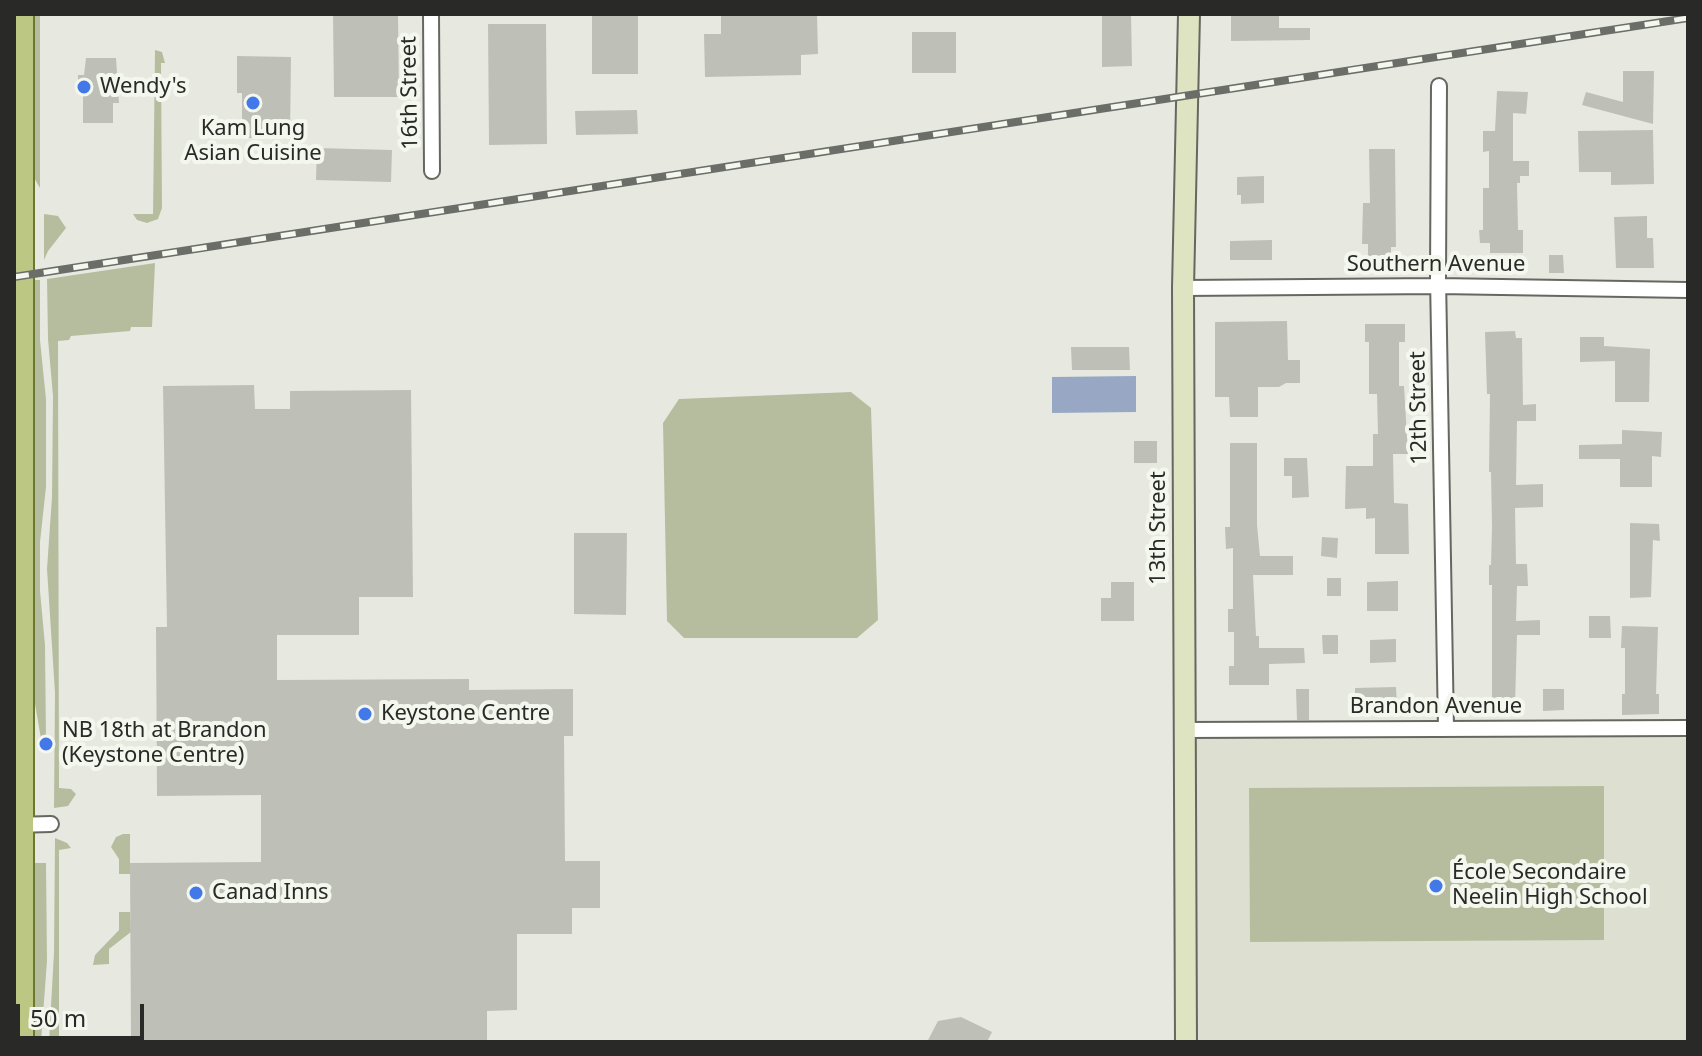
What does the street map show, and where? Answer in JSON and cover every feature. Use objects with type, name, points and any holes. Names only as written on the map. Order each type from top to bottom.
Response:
[{"type":"main road","points":[[22,14],[18,825],[22,1042]]},
{"type":"street","name":"16th Street","points":[[431,14],[432,171]]},
{"type":"street","name":"13th Street","points":[[1186,1042],[1183,288],[1189,14]]},
{"type":"street","name":"12th Street","points":[[1439,86],[1446,729]]},
{"type":"street","name":"Southern Avenue","points":[[1183,288],[1439,286],[1688,290]]},
{"type":"street","name":"Brandon Avenue","points":[[1183,730],[1688,728]]},
{"type":"street","points":[[18,825],[51,824]]},
{"type":"shaded area","name":"École Secondaire Neelin High School","points":[[1688,728],[1688,1042],[1186,1042],[1183,730]]},
{"type":"green space","points":[[33,14],[40,14],[40,188],[33,176]]},
{"type":"green space","points":[[155,50],[162,52],[165,63],[161,63],[162,208],[158,219],[147,223],[137,220],[133,214],[153,214]]},
{"type":"green space","points":[[44,214],[58,216],[66,228],[44,260]]},
{"type":"green space","points":[[155,263],[152,327],[131,327],[130,331],[71,336],[69,340],[58,341],[59,788],[71,789],[76,794],[68,806],[54,808],[55,693],[47,569],[52,497],[53,396],[47,279]]},
{"type":"green space","points":[[33,280],[40,280],[40,340],[46,399],[46,487],[40,542],[40,591],[45,645],[46,739],[41,739],[32,686]]},
{"type":"green space","points":[[851,392],[871,408],[878,620],[857,638],[684,638],[667,621],[663,423],[679,399]]},
{"type":"green space","points":[[1604,786],[1604,940],[1250,942],[1249,788]]},
{"type":"green space","points":[[130,834],[130,874],[119,874],[119,859],[111,847],[116,837]]},
{"type":"green space","points":[[55,838],[71,848],[59,850],[59,1042],[49,1042],[54,952]]},
{"type":"green space","points":[[33,863],[46,863],[47,961],[41,1042],[32,1042]]},
{"type":"green space","points":[[119,912],[130,912],[131,932],[109,949],[109,964],[93,965],[95,955],[119,930]]},
{"type":"water","points":[[1136,376],[1136,412],[1052,413],[1052,377]]},
{"type":"building","points":[[333,14],[398,14],[399,97],[334,97]]},
{"type":"building","points":[[592,14],[638,14],[638,74],[592,74]]},
{"type":"building","points":[[721,14],[817,14],[818,54],[801,55],[801,75],[705,77],[704,34],[721,34]]},
{"type":"building","points":[[1102,14],[1131,14],[1132,66],[1102,67]]},
{"type":"building","points":[[1231,14],[1279,14],[1279,28],[1310,28],[1310,40],[1231,41]]},
{"type":"building","points":[[488,24],[546,24],[547,144],[489,145]]},
{"type":"building","points":[[912,32],[956,32],[956,73],[912,73]]},
{"type":"building","points":[[237,56],[291,57],[290,138],[242,138],[242,93],[237,93]]},
{"type":"building","points":[[86,58],[116,58],[119,103],[113,103],[113,123],[83,123],[83,93],[78,93],[78,75],[84,75]]},
{"type":"building","points":[[1623,71],[1654,71],[1653,124],[1582,105],[1586,92],[1623,102]]},
{"type":"building","points":[[1497,91],[1528,92],[1526,114],[1513,113],[1513,161],[1529,161],[1529,176],[1520,176],[1520,183],[1517,183],[1518,230],[1523,230],[1523,253],[1490,253],[1490,243],[1480,243],[1483,188],[1489,188],[1489,151],[1483,152],[1483,131],[1495,131]]},
{"type":"building","points":[[637,110],[638,134],[576,135],[575,111]]},
{"type":"building","points":[[1653,130],[1654,184],[1611,185],[1611,172],[1579,172],[1578,131]]},
{"type":"building","points":[[317,148],[392,150],[391,182],[316,180]]},
{"type":"building","points":[[1369,149],[1395,149],[1396,247],[1391,247],[1391,267],[1368,268],[1368,244],[1362,244],[1363,203],[1370,203]]},
{"type":"building","points":[[1264,176],[1264,203],[1241,204],[1241,195],[1237,195],[1237,177]]},
{"type":"building","points":[[1647,216],[1647,238],[1653,238],[1654,268],[1616,268],[1614,217]]},
{"type":"building","points":[[1272,240],[1272,260],[1230,260],[1230,241]]},
{"type":"building","points":[[1549,255],[1563,255],[1564,273],[1549,273]]},
{"type":"building","points":[[1287,321],[1288,360],[1300,360],[1300,383],[1258,387],[1258,417],[1230,417],[1229,397],[1215,397],[1215,322]]},
{"type":"building","points":[[1365,324],[1405,324],[1405,342],[1399,342],[1399,386],[1404,386],[1408,454],[1393,454],[1394,503],[1408,504],[1409,554],[1375,554],[1375,518],[1366,519],[1366,508],[1345,509],[1346,466],[1373,466],[1373,434],[1378,434],[1377,394],[1369,394],[1369,342],[1365,342]]},
{"type":"building","points":[[1515,331],[1516,338],[1522,338],[1523,405],[1536,404],[1536,421],[1517,421],[1516,485],[1543,484],[1543,507],[1515,508],[1516,564],[1527,564],[1528,586],[1517,586],[1516,621],[1540,620],[1540,635],[1517,635],[1515,706],[1492,706],[1490,394],[1487,394],[1485,332]]},
{"type":"building","points":[[1580,337],[1604,337],[1604,346],[1650,349],[1649,402],[1615,402],[1615,361],[1580,362]]},
{"type":"building","points":[[1071,347],[1129,347],[1130,370],[1072,370]]},
{"type":"building","name":"Keystone Centre","points":[[254,385],[255,409],[290,409],[290,391],[411,390],[413,597],[359,597],[359,635],[277,635],[277,680],[469,679],[469,690],[573,689],[573,736],[564,736],[565,861],[600,861],[600,908],[572,908],[572,934],[517,934],[517,1010],[487,1011],[487,1042],[131,1042],[130,863],[261,862],[261,795],[157,796],[156,627],[167,627],[163,386]]},
{"type":"building","points":[[1622,430],[1662,432],[1661,457],[1652,456],[1652,487],[1620,487],[1620,459],[1579,459],[1579,445],[1622,444]]},
{"type":"building","points":[[1134,441],[1157,441],[1157,463],[1134,463]]},
{"type":"building","points":[[1230,443],[1257,443],[1260,556],[1293,556],[1293,575],[1253,575],[1259,648],[1304,648],[1305,663],[1269,664],[1269,685],[1229,685],[1229,666],[1234,666],[1234,632],[1228,632],[1228,609],[1233,609],[1233,548],[1226,549],[1225,527],[1230,527]]},
{"type":"building","points":[[1284,458],[1307,458],[1309,497],[1292,498],[1292,476],[1284,476]]},
{"type":"building","points":[[1630,523],[1659,524],[1660,541],[1653,540],[1651,597],[1630,598]]},
{"type":"building","points":[[574,533],[627,533],[626,615],[574,614]]},
{"type":"building","points":[[1322,537],[1338,538],[1337,558],[1321,556]]},
{"type":"building","points":[[1327,578],[1341,578],[1341,596],[1327,596]]},
{"type":"building","points":[[1398,581],[1398,611],[1367,611],[1367,582]]},
{"type":"building","points":[[1111,582],[1134,582],[1134,621],[1101,621],[1101,598],[1111,598]]},
{"type":"building","points":[[1589,616],[1610,616],[1611,638],[1589,638]]},
{"type":"building","points":[[1622,626],[1658,627],[1656,694],[1659,694],[1659,714],[1622,715],[1625,648],[1621,648]]},
{"type":"building","points":[[1322,635],[1338,635],[1338,654],[1323,654]]},
{"type":"building","points":[[1396,639],[1396,662],[1370,663],[1370,640]]},
{"type":"building","points":[[1396,687],[1397,705],[1355,706],[1355,688]]},
{"type":"building","points":[[1296,689],[1309,689],[1309,720],[1297,720]]},
{"type":"building","points":[[1543,689],[1564,689],[1564,710],[1543,711]]},
{"type":"building","points":[[961,1017],[992,1032],[987,1042],[927,1042],[938,1021]]},
{"type":"railway","points":[[14,277],[1688,18]]},
{"type":"place","name":"Wendy's","points":[[84,87]]},
{"type":"place","name":"Kam Lung Asian Cuisine","points":[[253,103]]},
{"type":"place","name":"Keystone Centre","points":[[365,714]]},
{"type":"place","name":"NB 18th at Brandon (Keystone Centre)","points":[[46,744]]},
{"type":"place","name":"École Secondaire Neelin High School","points":[[1436,886]]},
{"type":"place","name":"Canad Inns","points":[[196,893]]}]
